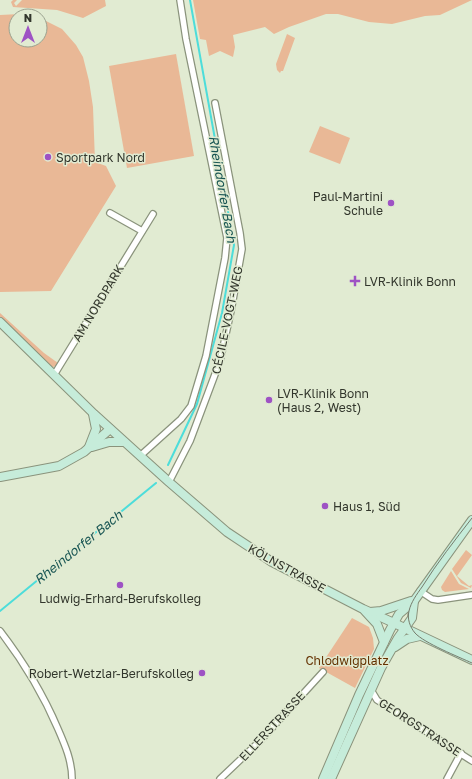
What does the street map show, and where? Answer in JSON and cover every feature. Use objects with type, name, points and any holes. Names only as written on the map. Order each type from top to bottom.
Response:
[{"type":"main road","name":"KÖLNSTRASSE","points":[[0,322],[124,442],[212,520],[244,544],[272,562],[367,611],[472,660]]},
{"type":"main road","points":[[89,448],[96,429],[93,413]]},
{"type":"main road","points":[[0,477],[59,466],[89,448],[110,429]]},
{"type":"main road","points":[[89,448],[109,442],[124,442]]},
{"type":"main road","points":[[322,779],[339,738],[384,642],[399,614],[414,600],[472,520]]},
{"type":"main road","points":[[367,611],[381,611],[414,600]]},
{"type":"main road","points":[[331,779],[371,690],[391,650],[404,628],[412,618],[414,600]]},
{"type":"main road","points":[[367,611],[377,624],[384,642]]},
{"type":"main road","points":[[399,614],[399,623],[404,628]]},
{"type":"main road","points":[[395,623],[399,628],[398,638]]},
{"type":"main road","points":[[391,650],[407,639],[420,636]]},
{"type":"street","points":[[140,456],[181,419],[191,406],[206,356],[225,258],[227,238],[186,39],[180,0]]},
{"type":"street","name":"CÉCILE-VOGT-WEG","points":[[169,482],[190,441],[220,361],[242,249],[215,103]]},
{"type":"street","points":[[110,213],[142,231]]},
{"type":"street","name":"AM NORDPARK","points":[[54,375],[153,214]]},
{"type":"street","points":[[420,591],[432,599],[438,600],[472,595]]},
{"type":"street","points":[[0,631],[31,676],[51,712],[69,756],[72,779]]},
{"type":"street","name":"ELLERSTRASSE","points":[[220,779],[263,738],[323,672]]},
{"type":"street","name":"GEORGSTRASSE","points":[[371,690],[377,700],[472,761]]},
{"type":"street","points":[[447,779],[461,753]]},
{"type":"green space","points":[[13,0],[17,0],[14,3],[16,6],[22,0],[105,0],[106,6],[83,18],[57,10],[48,9],[48,8],[13,7],[11,2]]},
{"type":"green space","points":[[193,0],[472,0],[440,15],[425,16],[392,24],[369,22],[338,14],[326,14],[274,34],[265,27],[233,35],[235,47],[233,57],[220,51],[209,56],[206,40],[200,39]]},
{"type":"green space","name":"Sportpark Nord","points":[[0,15],[8,15],[8,48],[48,48],[48,22],[62,29],[76,45],[83,57],[89,81],[93,107],[95,162],[106,166],[116,186],[51,291],[0,292]]},
{"type":"green space","points":[[287,34],[295,38],[283,71],[280,73],[277,70],[276,64]]},
{"type":"green space","points":[[176,54],[194,156],[127,168],[109,66]]},
{"type":"green space","points":[[320,126],[350,138],[340,164],[309,152]]},
{"type":"green space","points":[[0,313],[44,353],[58,363],[56,366],[53,367],[49,365],[0,318]]},
{"type":"green space","points":[[466,550],[472,555],[457,576],[469,586],[472,585],[471,588],[461,583],[452,569]]},
{"type":"green space","points":[[451,571],[459,584],[469,589],[445,592],[442,590],[441,587]]},
{"type":"green space","name":"Chlodwigplatz","points":[[352,618],[369,627],[373,638],[374,649],[355,688],[319,668]]},
{"type":"waterway","name":"Rheindorfer Bach","points":[[168,465],[197,404],[222,313],[234,245],[190,0]]},
{"type":"waterway","name":"Rheindorfer Bach","points":[[0,611],[156,483]]},
{"type":"tram line","points":[[472,518],[416,595],[408,614],[409,623],[415,633],[420,637],[442,650],[472,663]]},
{"type":"place","name":"Sportpark Nord","points":[[48,157]]},
{"type":"place","name":"Paul-Martini Schule","points":[[391,203]]},
{"type":"place","name":"LVR-Klinik Bonn","points":[[355,281]]},
{"type":"place","name":"LVR-Klinik Bonn (Haus 2, West)","points":[[269,400]]},
{"type":"place","name":"Haus 1, Süd","points":[[325,506]]},
{"type":"place","name":"Ludwig-Erhard-Berufskolleg","points":[[120,585]]},
{"type":"place","name":"Robert-Wetzlar-Berufskolleg","points":[[202,673]]}]
